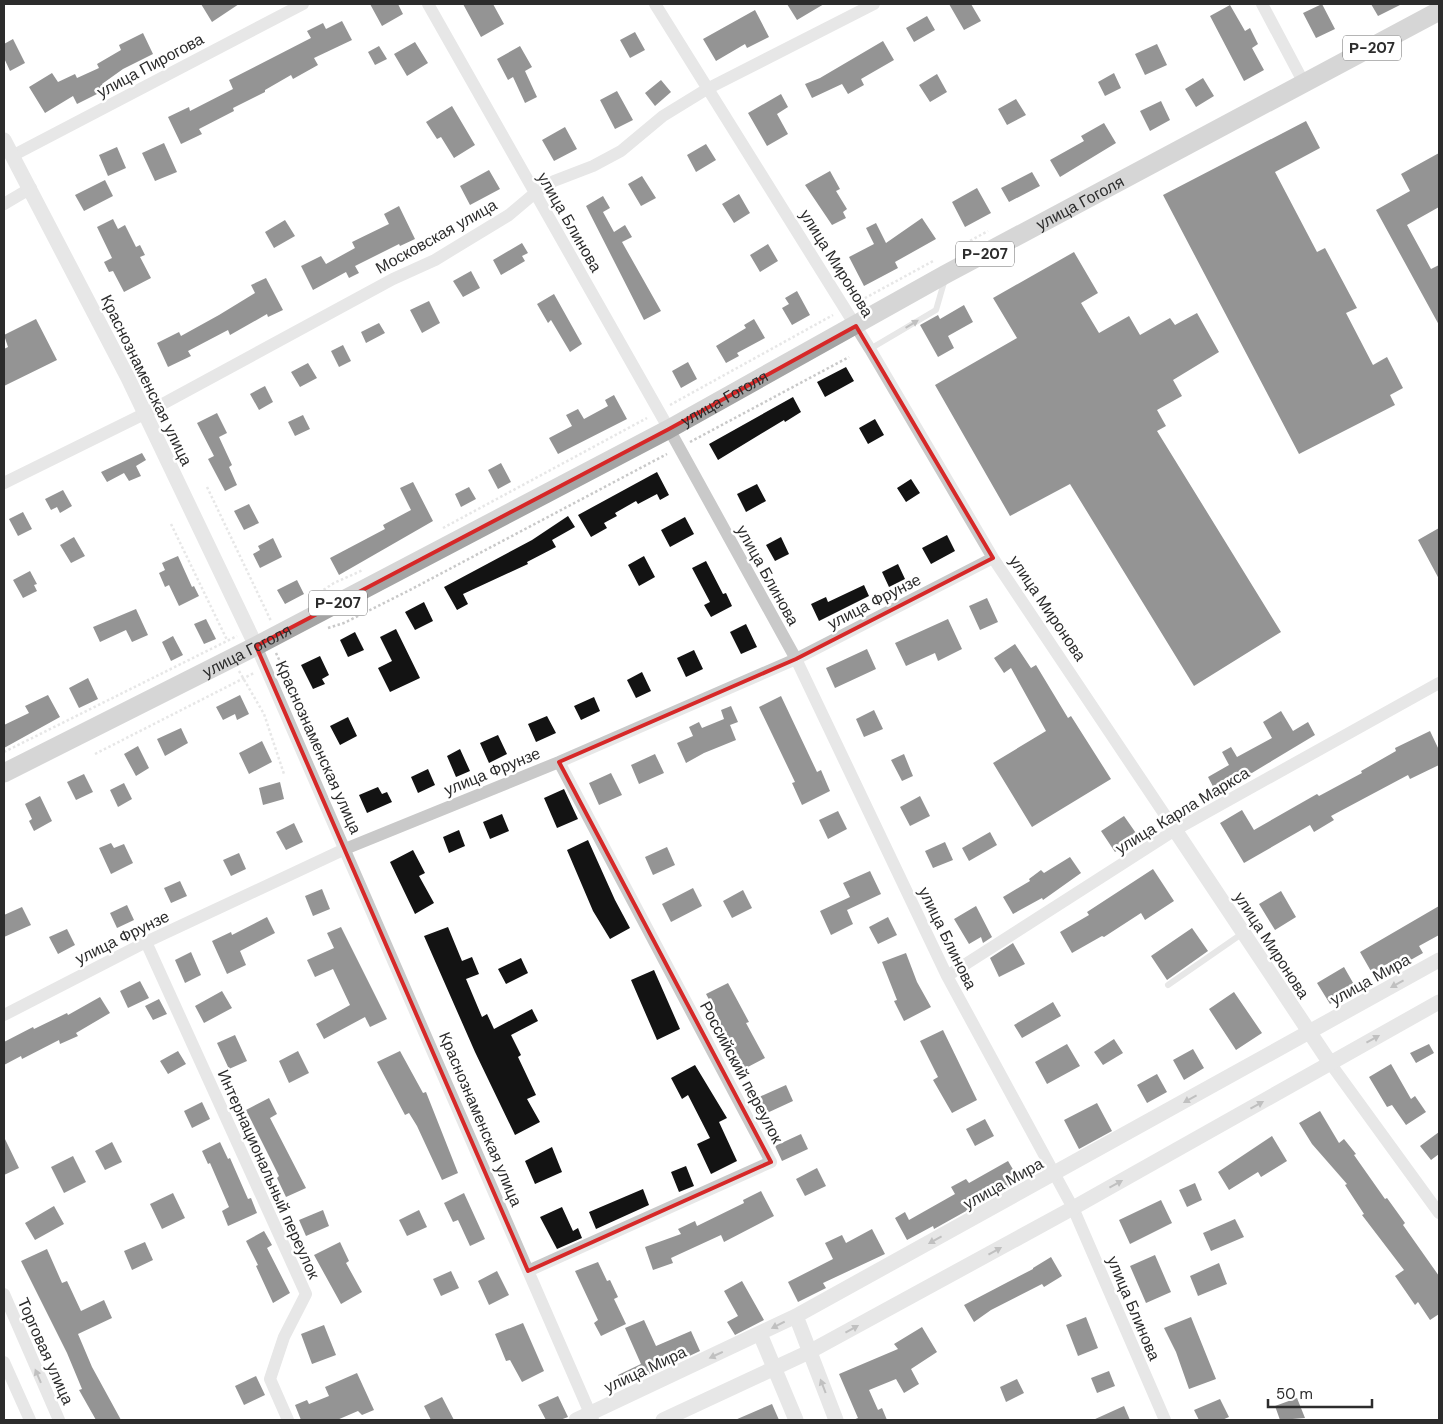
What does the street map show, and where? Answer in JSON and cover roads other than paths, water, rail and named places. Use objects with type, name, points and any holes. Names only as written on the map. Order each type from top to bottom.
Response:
[{"type":"main road","name":"улица Гоголя","points":[[4,773],[253,638],[276,635],[669,429],[856,326],[942,266],[1305,85],[1439,12]]},
{"type":"street","name":"улица Пирогова","points":[[12,156],[303,4]]},
{"type":"street","name":"улица Блинова","points":[[428,4],[659,411],[796,659],[947,976],[1073,1208],[1165,1420]]},
{"type":"street","name":"улица Миронова","points":[[655,4],[856,326],[993,558],[1309,1033],[1439,1213]]},
{"type":"street","name":"Московская улица","points":[[4,483],[146,413],[323,317],[434,260],[509,215],[534,193],[621,151],[663,116],[707,89],[874,4]]},
{"type":"street","points":[[1262,4],[1305,85]]},
{"type":"street","name":"Краснознаменская улица","points":[[4,140],[146,413],[253,638],[592,1417]]},
{"type":"street","points":[[4,204],[30,188]]},
{"type":"street","name":"улица Фрунзе","points":[[4,1015],[146,942],[345,849],[559,762],[796,659],[993,558]]},
{"type":"street","name":"улица Карла Маркса","points":[[947,976],[1175,830],[1439,683]]},
{"type":"street","name":"Российский переулок","points":[[528,1271],[771,1162],[559,762]]},
{"type":"street","name":"Интернациональный переулок","points":[[146,942],[306,1294],[284,1337],[270,1379],[288,1420]]},
{"type":"street","name":"улица Мира","points":[[576,1420],[592,1417],[796,1316],[1054,1175],[1439,960]]},
{"type":"street","points":[[662,1420],[810,1352],[1073,1208],[1439,1002]]},
{"type":"street","name":"Торговая улица","points":[[4,1294],[59,1420]]},
{"type":"street","points":[[796,1316],[836,1420]]},
{"type":"street","points":[[760,1334],[796,1420]]},
{"type":"street","points":[[4,1362],[30,1420]]},
{"type":"lane","points":[[870,349],[936,310],[942,266]]},
{"type":"lane","points":[[1168,985],[1243,933]]}]
